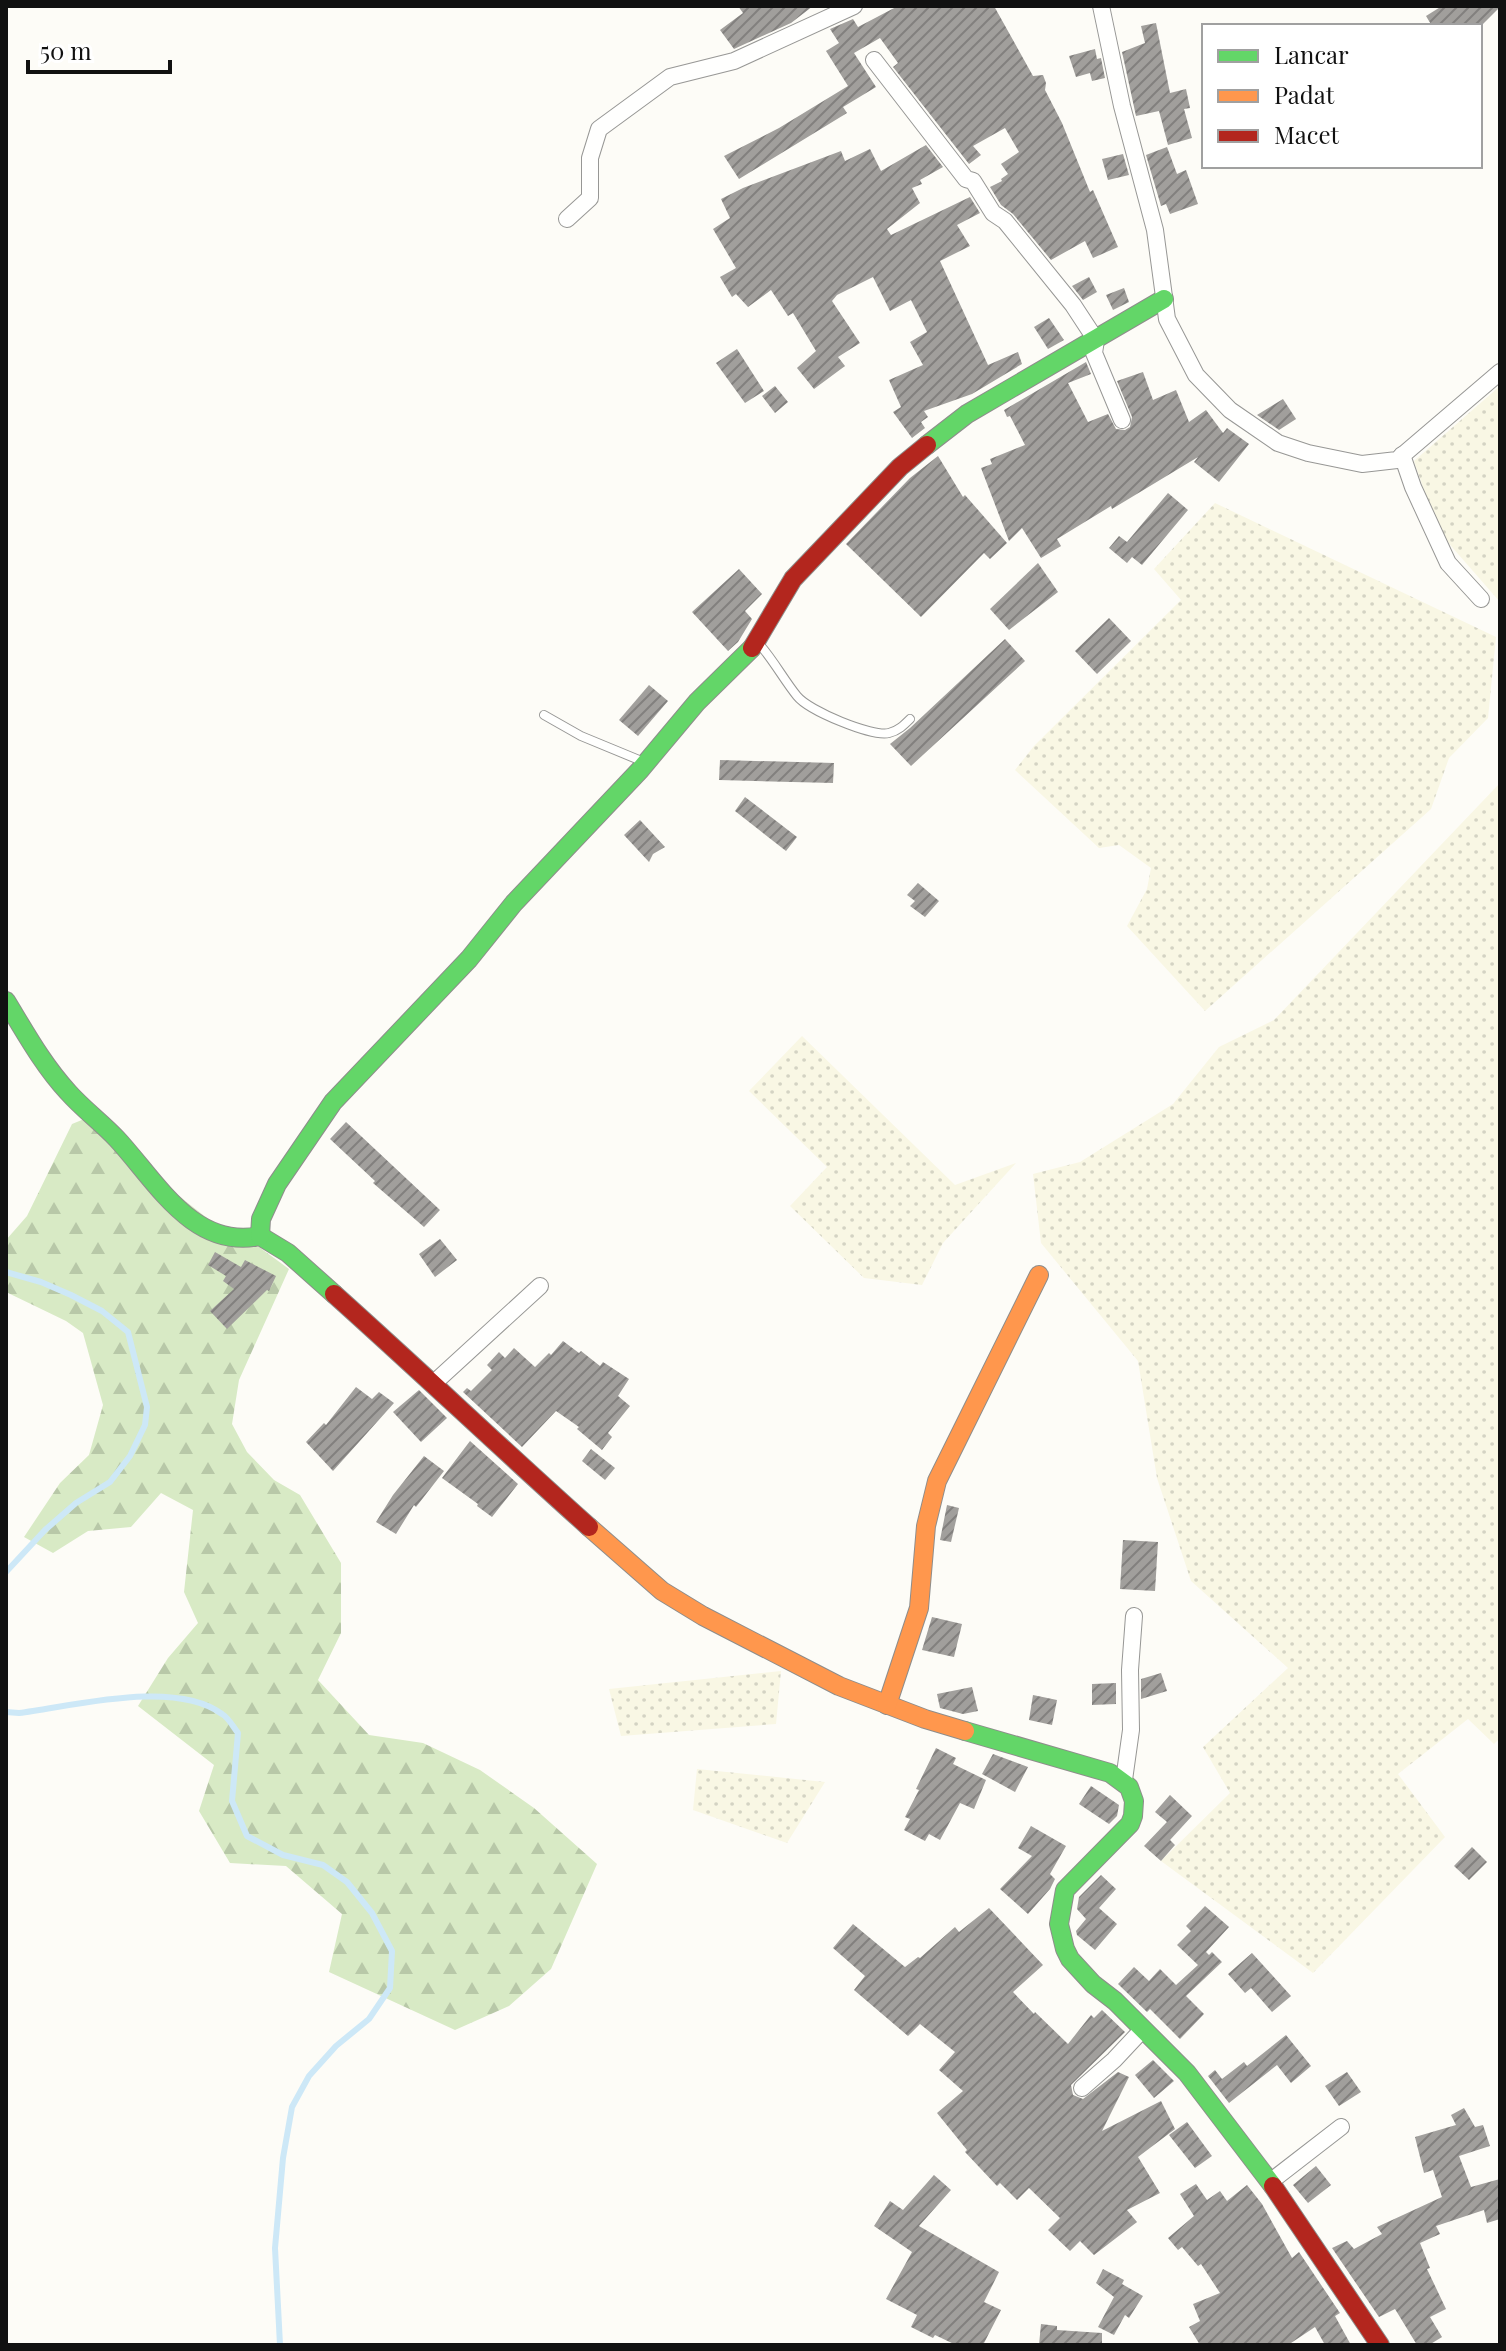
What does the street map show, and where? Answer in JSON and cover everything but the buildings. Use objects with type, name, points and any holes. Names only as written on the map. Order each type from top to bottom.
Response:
[{"type":"street","points":[[567,219],[590,198],[590,158],[599,129],[670,77],[734,61],[854,6]]},
{"type":"street","points":[[1101,6],[1122,106],[1155,230],[1167,319],[1196,375],[1230,410],[1278,443],[1293,449],[1362,464],[1397,460],[1500,372]]},
{"type":"street","points":[[874,60],[937,144],[966,179],[973,181],[993,213],[1005,221],[1073,305],[1096,340],[1094,353],[1122,420]]},
{"type":"street","points":[[260,1236],[261,1219],[277,1184],[333,1102],[469,959],[514,903],[646,763],[697,702],[749,653],[793,579],[819,549],[910,459],[967,414],[1164,299]]},
{"type":"street","points":[[1402,455],[1413,487],[1448,563],[1481,599]]},
{"type":"street","points":[[6,1001],[60,1084],[125,1148],[164,1196],[191,1219],[227,1238],[251,1240],[260,1236]]},
{"type":"street","points":[[260,1236],[288,1253],[662,1591],[766,1650],[839,1686],[925,1719],[1110,1773],[1124,1780],[1134,1798],[1130,1824],[1065,1890],[1059,1924],[1070,1959],[1187,2073],[1270,2182],[1380,2345]]},
{"type":"street","points":[[887,1705],[919,1608],[926,1526],[937,1481],[1039,1275]]},
{"type":"street","points":[[434,1383],[540,1286]]},
{"type":"street","points":[[1124,1780],[1131,1730],[1130,1670],[1134,1616]]},
{"type":"street","points":[[1082,2088],[1143,2029]]},
{"type":"street","points":[[1270,2182],[1341,2127]]},
{"type":"lane","points":[[757,641],[796,695],[822,715],[874,733],[887,734],[910,719]]},
{"type":"lane","points":[[544,715],[581,736],[646,763]]},
{"type":"shaded area","points":[[1500,386],[1500,602],[1438,531],[1414,461]]},
{"type":"shaded area","points":[[1215,503],[1496,637],[1488,718],[1449,758],[1431,809],[1205,1011],[1127,926],[1147,889],[1151,868],[1119,845],[1099,848],[1015,770],[1034,746],[1181,600],[1154,569]]},
{"type":"shaded area","points":[[1500,783],[1500,1738],[1494,1744],[1468,1719],[1398,1774],[1445,1837],[1313,1973],[1161,1861],[1230,1793],[1203,1747],[1288,1668],[1191,1581],[1157,1478],[1138,1361],[1041,1243],[1033,1174],[1080,1162],[1173,1104],[1219,1047],[1274,1020]]},
{"type":"shaded area","points":[[802,1036],[955,1185],[1016,1163],[943,1243],[922,1285],[864,1278],[790,1206],[827,1167],[749,1091]]},
{"type":"shaded area","points":[[781,1671],[776,1724],[621,1736],[609,1689]]},
{"type":"shaded area","points":[[697,1769],[825,1782],[787,1843],[693,1810]]},
{"type":"green space","points":[[94,1115],[174,1192],[226,1233],[259,1247],[289,1269],[239,1380],[232,1424],[247,1452],[274,1480],[300,1495],[341,1563],[341,1633],[318,1680],[369,1735],[423,1743],[480,1770],[534,1808],[597,1864],[551,1969],[509,2006],[455,2030],[329,1972],[342,1914],[286,1866],[230,1863],[199,1811],[214,1765],[138,1706],[168,1658],[198,1623],[184,1592],[193,1510],[161,1493],[131,1527],[88,1531],[53,1553],[24,1537],[60,1483],[89,1455],[103,1405],[83,1333],[66,1321],[6,1292],[6,1240],[27,1216],[72,1124]]},
{"type":"waterway","points":[[6,1272],[71,1295],[102,1311],[128,1332],[147,1407],[145,1425],[130,1456],[110,1482],[76,1503],[45,1530],[6,1572]]},
{"type":"waterway","points":[[6,1712],[19,1713],[152,1696],[202,1704],[222,1714],[238,1733],[232,1801],[247,1836],[283,1855],[323,1865],[347,1882],[372,1913],[392,1951],[390,1988],[369,2019],[336,2046],[309,2076],[292,2107],[283,2158],[275,2248],[280,2345]]},
{"type":"traffic: fast","points":[[927,445],[967,414],[1164,299]]},
{"type":"traffic: fast","points":[[260,1236],[261,1219],[277,1184],[333,1102],[469,959],[514,903],[640,770],[697,702],[752,648]]},
{"type":"traffic: fast","points":[[6,1001],[59,1082],[117,1139],[178,1208],[215,1233],[236,1238],[260,1236],[288,1253],[334,1294]]},
{"type":"traffic: fast","points":[[965,1731],[1110,1773],[1129,1787],[1134,1801],[1130,1824],[1065,1890],[1059,1924],[1065,1949],[1093,1984],[1115,2001],[1187,2073],[1273,2186]]},
{"type":"traffic: slow","points":[[887,1705],[919,1608],[926,1526],[937,1481],[1039,1275]]},
{"type":"traffic: slow","points":[[589,1527],[662,1591],[703,1616],[839,1686],[965,1731]]},
{"type":"traffic: jam","points":[[752,648],[793,579],[900,467],[927,445]]},
{"type":"traffic: jam","points":[[334,1294],[589,1527]]},
{"type":"traffic: jam","points":[[1273,2186],[1380,2345]]}]
